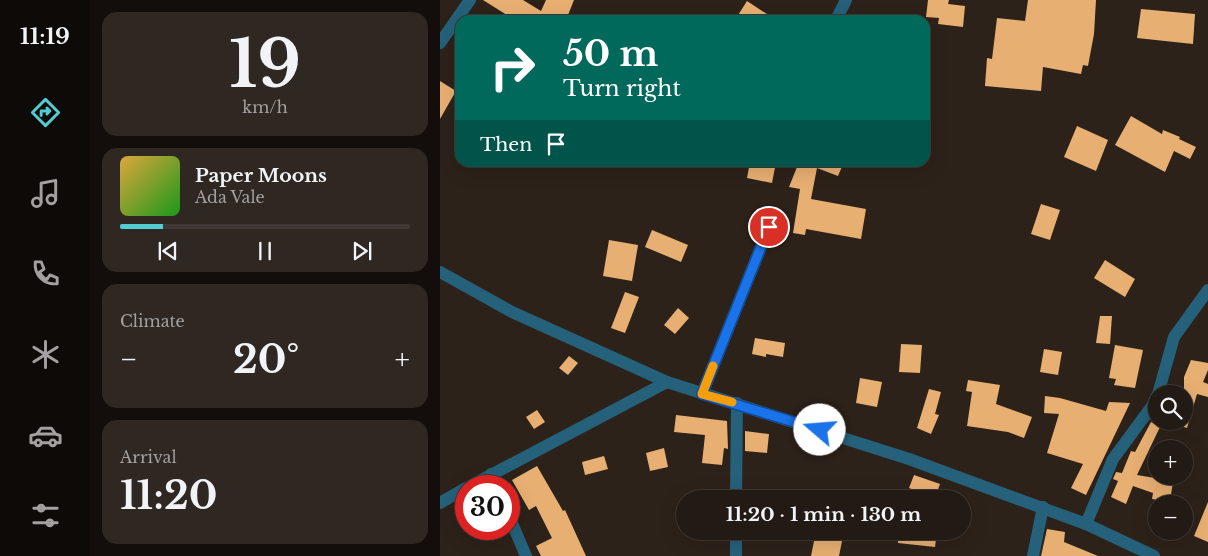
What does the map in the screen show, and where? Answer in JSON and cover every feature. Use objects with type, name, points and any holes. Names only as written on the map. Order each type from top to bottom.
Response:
[{"type":"street","points":[[460,15],[470,0]]},
{"type":"street","points":[[838,15],[846,0]]},
{"type":"street","points":[[440,43],[455,22]]},
{"type":"street","points":[[702,394],[769,227]]},
{"type":"street","points":[[440,272],[512,312],[667,382],[909,459],[1086,524],[1154,556]]},
{"type":"street","points":[[1160,385],[1174,337],[1208,290]]},
{"type":"street","points":[[491,474],[667,382]]},
{"type":"street","points":[[736,490],[737,403]]},
{"type":"street","points":[[1086,524],[1112,459],[1148,411]]},
{"type":"street","points":[[440,503],[455,494]]},
{"type":"street","points":[[1033,556],[1043,507]]},
{"type":"street","points":[[519,540],[526,556]]},
{"type":"street","points":[[736,540],[736,556]]},
{"type":"building","points":[[483,0],[523,0],[541,11],[546,0],[574,0],[568,15],[507,15]]},
{"type":"building","points":[[928,0],[949,0],[948,4],[965,6],[963,27],[938,24],[939,18],[926,15]]},
{"type":"building","points":[[1028,0],[1096,0],[1094,34],[1088,66],[1083,65],[1081,74],[1043,67],[1041,91],[985,86],[987,58],[992,59],[997,18],[1025,21]]},
{"type":"building","points":[[747,1],[768,15],[738,15]]},
{"type":"building","points":[[1141,9],[1195,14],[1193,44],[1137,38]]},
{"type":"building","points":[[440,81],[455,90],[455,93],[440,119]]},
{"type":"building","points":[[1131,116],[1162,134],[1163,130],[1180,137],[1179,139],[1196,147],[1190,159],[1174,151],[1165,172],[1115,145]]},
{"type":"building","points":[[1077,126],[1108,140],[1096,171],[1064,157]]},
{"type":"building","points":[[749,167],[775,167],[772,183],[747,178]]},
{"type":"building","points":[[797,167],[842,167],[838,176],[817,168],[811,199],[866,209],[861,239],[806,229],[805,235],[793,233],[800,189],[789,187]]},
{"type":"building","points":[[1041,204],[1060,210],[1050,240],[1031,234]]},
{"type":"building","points":[[652,230],[688,245],[681,262],[645,247]]},
{"type":"building","points":[[609,240],[638,245],[632,281],[603,276]]},
{"type":"building","points":[[1105,260],[1135,279],[1125,297],[1094,278]]},
{"type":"building","points":[[625,292],[639,297],[625,333],[611,328]]},
{"type":"building","points":[[678,308],[689,318],[675,334],[664,325]]},
{"type":"building","points":[[1100,316],[1112,316],[1110,344],[1096,343]]},
{"type":"building","points":[[755,338],[785,343],[783,357],[766,354],[766,357],[752,354]]},
{"type":"building","points":[[901,344],[922,345],[920,373],[899,372]]},
{"type":"building","points":[[1115,345],[1143,350],[1135,388],[1114,385],[1116,379],[1109,378]]},
{"type":"building","points":[[1044,349],[1062,352],[1058,375],[1040,372]]},
{"type":"building","points":[[569,356],[578,363],[568,375],[559,368]]},
{"type":"building","points":[[1191,360],[1208,363],[1208,370],[1203,382],[1208,384],[1208,397],[1197,394],[1193,408],[1193,385],[1184,385],[1184,377]]},
{"type":"building","points":[[860,378],[882,382],[877,407],[856,403]]},
{"type":"building","points":[[968,380],[1000,385],[996,404],[1032,417],[1024,438],[1008,432],[967,426],[972,392],[966,391]]},
{"type":"building","points":[[929,389],[941,392],[935,414],[939,415],[931,434],[917,428]]},
{"type":"building","points":[[1045,396],[1060,398],[1106,411],[1109,402],[1130,403],[1086,495],[1071,488],[1083,464],[1047,453],[1059,414],[1044,413]]},
{"type":"building","points":[[537,410],[545,422],[534,429],[526,417]]},
{"type":"building","points":[[676,415],[727,421],[728,449],[724,448],[722,465],[702,463],[705,435],[674,432]]},
{"type":"building","points":[[1148,428],[1148,430],[1159,430],[1154,440],[1148,440],[1148,452],[1137,475],[1148,477],[1148,485],[1172,485],[1171,495],[1153,495],[1153,493],[1133,486],[1126,504],[1111,497],[1118,481],[1113,479],[1116,472],[1122,473],[1131,451],[1135,452]]},
{"type":"building","points":[[745,431],[769,434],[767,453],[745,451]]},
{"type":"building","points":[[664,448],[668,467],[650,471],[646,453]]},
{"type":"building","points":[[604,456],[608,469],[585,475],[582,462]]},
{"type":"building","points":[[537,466],[563,511],[565,510],[586,556],[541,556],[536,546],[552,538],[536,506],[529,510],[520,494],[520,476]]},
{"type":"building","points":[[914,475],[940,484],[938,490],[914,490],[909,488]]},
{"type":"building","points":[[1208,502],[1208,542],[1194,536]]},
{"type":"building","points":[[1047,529],[1065,532],[1064,542],[1098,556],[1041,556]]},
{"type":"building","points":[[814,540],[842,540],[839,556],[811,556]]},
{"type":"building","points":[[898,540],[936,540],[935,547],[898,543]]},
{"type":"slow traffic","points":[[713,366],[702,394],[732,402]]},
{"type":"route","points":[[769,227],[702,394],[737,403],[820,430]]}]
